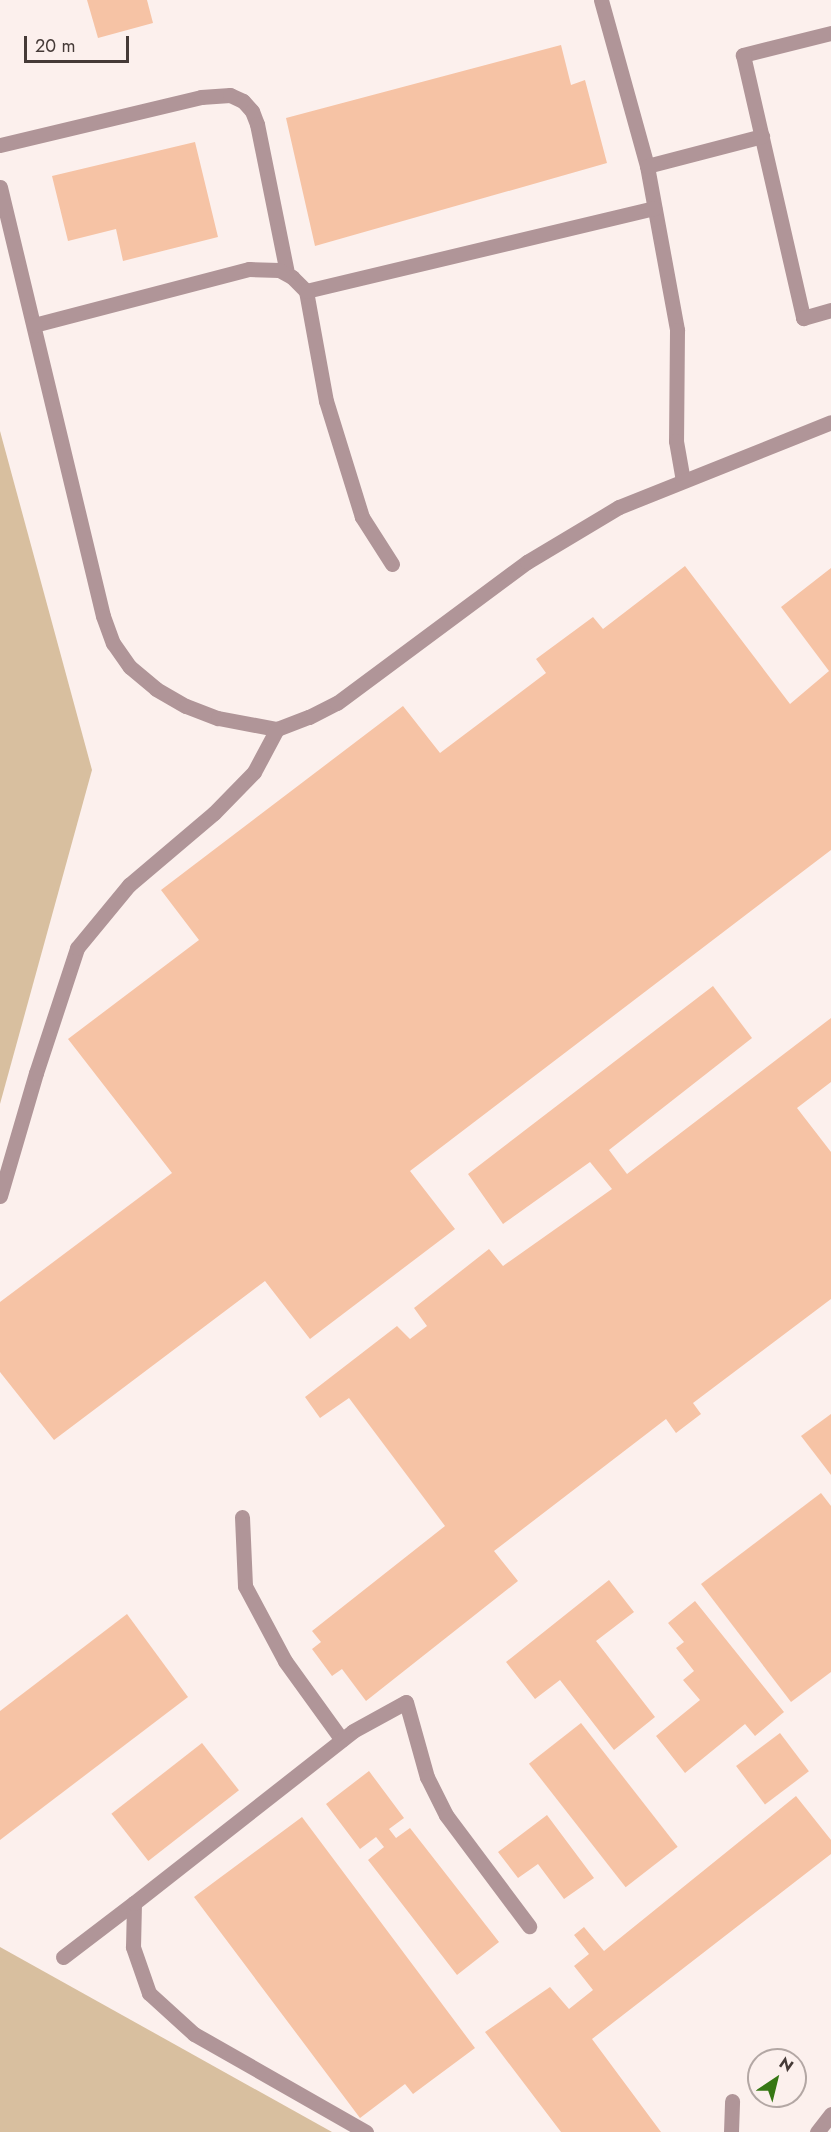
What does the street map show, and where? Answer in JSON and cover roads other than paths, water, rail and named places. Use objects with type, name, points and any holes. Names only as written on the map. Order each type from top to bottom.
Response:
[{"type":"lane","points":[[602,0],[647,166],[677,330],[676,441],[683,480]]},
{"type":"lane","points":[[831,33],[743,55],[803,318],[831,310]]},
{"type":"lane","points":[[0,145],[201,97],[230,95],[243,101],[252,111],[257,124],[288,273]]},
{"type":"lane","points":[[647,166],[762,136]]},
{"type":"lane","points":[[0,187],[103,616],[113,643],[130,667],[156,689],[186,706],[218,718],[277,729],[337,703],[527,562],[619,507],[831,422]]},
{"type":"lane","points":[[306,291],[654,208]]},
{"type":"lane","points":[[33,325],[249,269],[264,268],[288,273],[306,291],[326,401],[362,517],[392,564]]},
{"type":"lane","points":[[0,1196],[36,1073],[77,948],[129,885],[214,813],[254,772],[277,729]]},
{"type":"lane","points":[[242,1517],[245,1586],[285,1661],[342,1740]]},
{"type":"lane","points":[[63,1957],[342,1740],[406,1702],[427,1777],[446,1815],[529,1926]]},
{"type":"lane","points":[[134,1903],[133,1947],[149,1993],[194,2034],[366,2132]]},
{"type":"lane","points":[[730,2132],[732,2101]]},
{"type":"lane","points":[[817,2132],[831,2114]]}]
